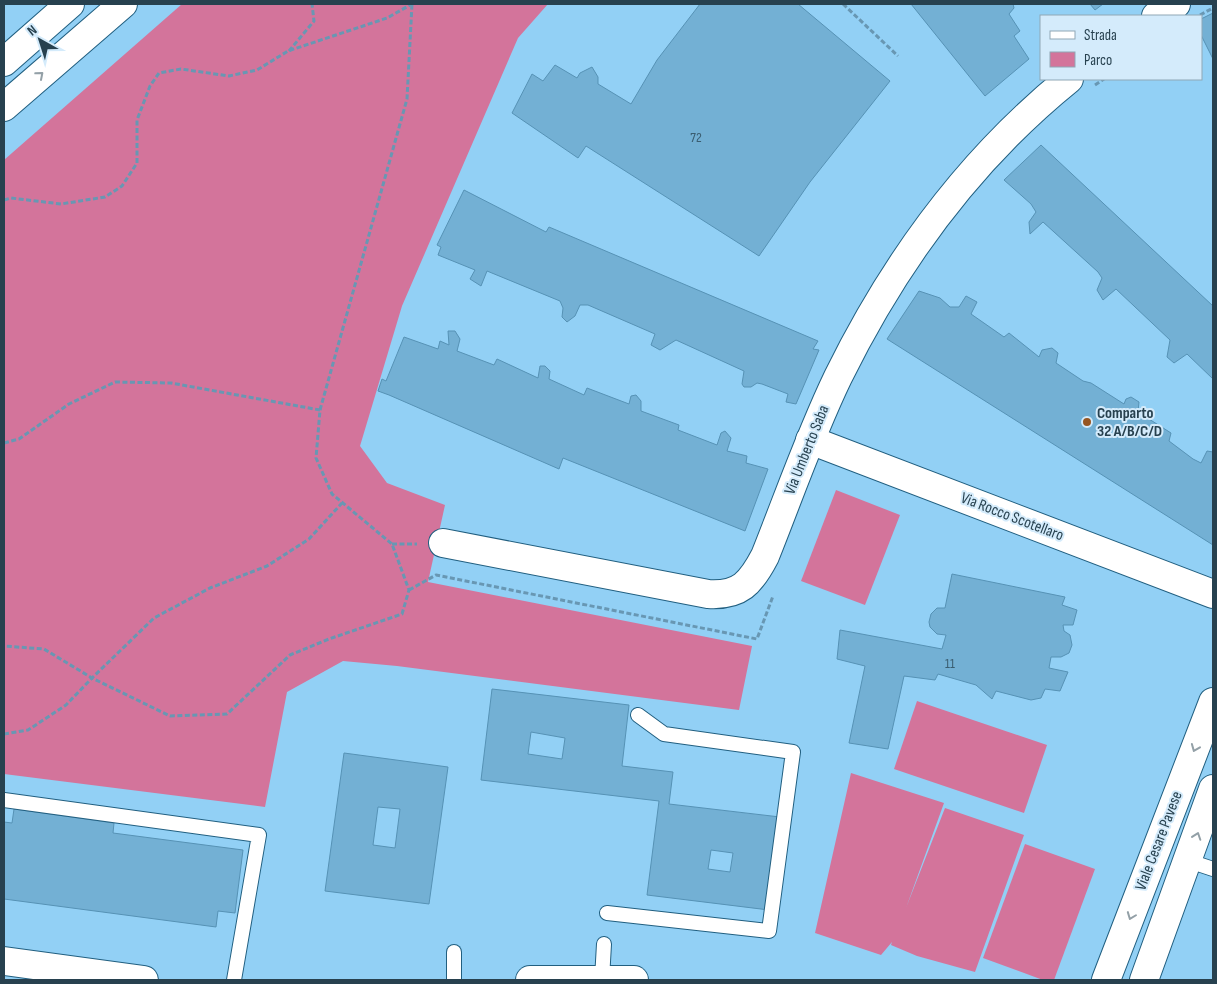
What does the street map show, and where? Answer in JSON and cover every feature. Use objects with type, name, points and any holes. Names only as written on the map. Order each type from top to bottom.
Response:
[{"type":"street","points":[[4,62],[70,4]]},
{"type":"street","points":[[4,107],[123,4]]},
{"type":"street","points":[[1158,15],[1176,4]]},
{"type":"street","name":"Via Umberto Saba","points":[[443,544],[708,594],[726,594],[740,588],[749,581],[761,564],[810,440],[856,342],[919,239],[981,162],[1026,116],[1079,85]]},
{"type":"street","name":"Via Rocco Scotellaro","points":[[810,440],[1213,594]]},
{"type":"street","name":"Viale Cesare Pavese","points":[[1106,980],[1213,702]]},
{"type":"street","name":"Viale Cesare Pavese","points":[[1144,980],[1201,865],[1213,789]]},
{"type":"street","points":[[4,961],[144,980]]},
{"type":"street","points":[[530,980],[634,980]]},
{"type":"lane","points":[[607,912],[769,931],[793,752],[664,734],[638,715]]},
{"type":"lane","points":[[4,800],[259,835],[234,980]]},
{"type":"lane","points":[[602,979],[604,944]]},
{"type":"lane","points":[[454,952],[454,980]]},
{"type":"path","points":[[288,52],[314,21],[312,4]]},
{"type":"path","points":[[4,200],[11,198],[60,204],[105,198],[122,186],[137,163],[137,120],[150,86],[159,73],[181,69],[229,76],[257,70],[288,52],[387,18],[412,4]]},
{"type":"path","points":[[4,646],[44,650],[92,678],[170,716],[227,714],[290,655],[329,639],[402,614],[409,590],[392,544],[332,494],[316,458],[320,410],[407,99],[412,4]]},
{"type":"path","points":[[843,4],[898,56]]},
{"type":"path","points":[[1199,15],[1213,8]]},
{"type":"path","points":[[1079,85],[1100,80]]},
{"type":"path","points":[[4,443],[19,440],[70,404],[115,382],[171,383],[320,410]]},
{"type":"path","points":[[4,734],[28,730],[66,705],[154,618],[210,588],[267,566],[309,539],[342,503]]},
{"type":"green space","points":[[182,4],[548,4],[518,38],[402,306],[360,446],[387,483],[445,505],[428,582],[752,646],[739,710],[397,666],[343,661],[287,692],[265,807],[4,774],[4,160]]},
{"type":"green space","points":[[836,490],[900,515],[865,605],[801,581]]},
{"type":"green space","points":[[917,701],[1047,745],[1024,813],[894,769]]},
{"type":"green space","points":[[851,773],[944,803],[906,908],[945,808],[1024,835],[975,972],[917,956],[891,945],[892,942],[881,955],[815,933]]},
{"type":"green space","points":[[1025,844],[1095,869],[1054,980],[1043,980],[983,958]]},
{"type":"building","points":[[700,4],[798,4],[890,81],[810,182],[759,256],[586,146],[578,158],[512,113],[532,74],[543,81],[555,65],[577,78],[580,73],[592,67],[598,77],[598,84],[631,104],[657,60]]},
{"type":"building","points":[[911,4],[1013,4],[1014,8],[1009,14],[1020,31],[1014,36],[1029,59],[985,96]]},
{"type":"building","points":[[1090,4],[1103,4],[1095,10]]},
{"type":"building","points":[[1213,13],[1213,59],[1202,37],[1202,18]]},
{"type":"building","points":[[1041,145],[1213,306],[1213,379],[1187,354],[1174,363],[1167,357],[1170,340],[1116,289],[1103,300],[1097,290],[1102,278],[1098,272],[1043,222],[1030,234],[1029,222],[1036,212],[1031,204],[1004,180]]},
{"type":"building","points":[[464,190],[546,232],[549,227],[818,341],[813,349],[819,350],[796,404],[786,402],[788,394],[762,384],[757,383],[751,387],[744,387],[742,384],[744,371],[676,340],[660,350],[651,345],[655,334],[588,305],[580,305],[575,316],[567,322],[562,317],[563,308],[560,301],[487,271],[481,286],[470,279],[475,270],[438,255],[441,247],[437,245]]},
{"type":"building","name":"Comparto 32 A/B/C/D","points":[[919,291],[940,298],[950,307],[959,307],[966,296],[977,302],[971,314],[1004,337],[1009,333],[1039,357],[1042,350],[1052,348],[1058,353],[1056,363],[1083,381],[1091,383],[1124,404],[1126,399],[1131,397],[1139,402],[1138,412],[1171,433],[1169,441],[1193,459],[1201,463],[1207,451],[1213,452],[1213,545],[887,339]]},
{"type":"building","points":[[448,331],[455,331],[460,339],[457,351],[494,365],[497,359],[538,378],[540,366],[545,366],[550,371],[549,379],[584,395],[587,388],[629,404],[631,396],[636,395],[641,401],[641,411],[679,425],[678,430],[717,445],[721,433],[725,431],[731,438],[727,451],[747,456],[746,463],[768,469],[745,531],[563,458],[559,469],[378,391],[382,379],[386,381],[404,337],[438,349],[440,341],[449,345]]},
{"type":"building","points":[[952,574],[1065,597],[1062,605],[1077,610],[1073,625],[1063,625],[1064,631],[1070,635],[1072,645],[1069,653],[1061,657],[1051,657],[1049,668],[1068,672],[1060,691],[1045,689],[1041,698],[1031,700],[996,691],[992,699],[976,685],[938,674],[935,680],[904,676],[888,749],[849,743],[865,666],[837,659],[840,630],[942,649],[946,635],[937,634],[930,627],[929,622],[931,614],[937,608],[945,608]]},
{"type":"building","points":[[492,689],[629,705],[622,766],[673,772],[669,804],[780,817],[769,910],[647,895],[659,801],[481,780]],"holes":[[[531,732],[565,738],[562,759],[528,754]],[[711,850],[733,853],[730,872],[708,869]]]},
{"type":"building","points":[[344,753],[448,767],[429,904],[325,891]],"holes":[[[378,807],[400,809],[395,848],[373,845]]]},
{"type":"building","points":[[14,809],[114,823],[113,833],[243,850],[235,913],[218,911],[216,927],[4,899],[4,822],[12,823]]},
{"type":"place","name":"Comparto 32 A/B/C/D","points":[[1087,422]]}]
